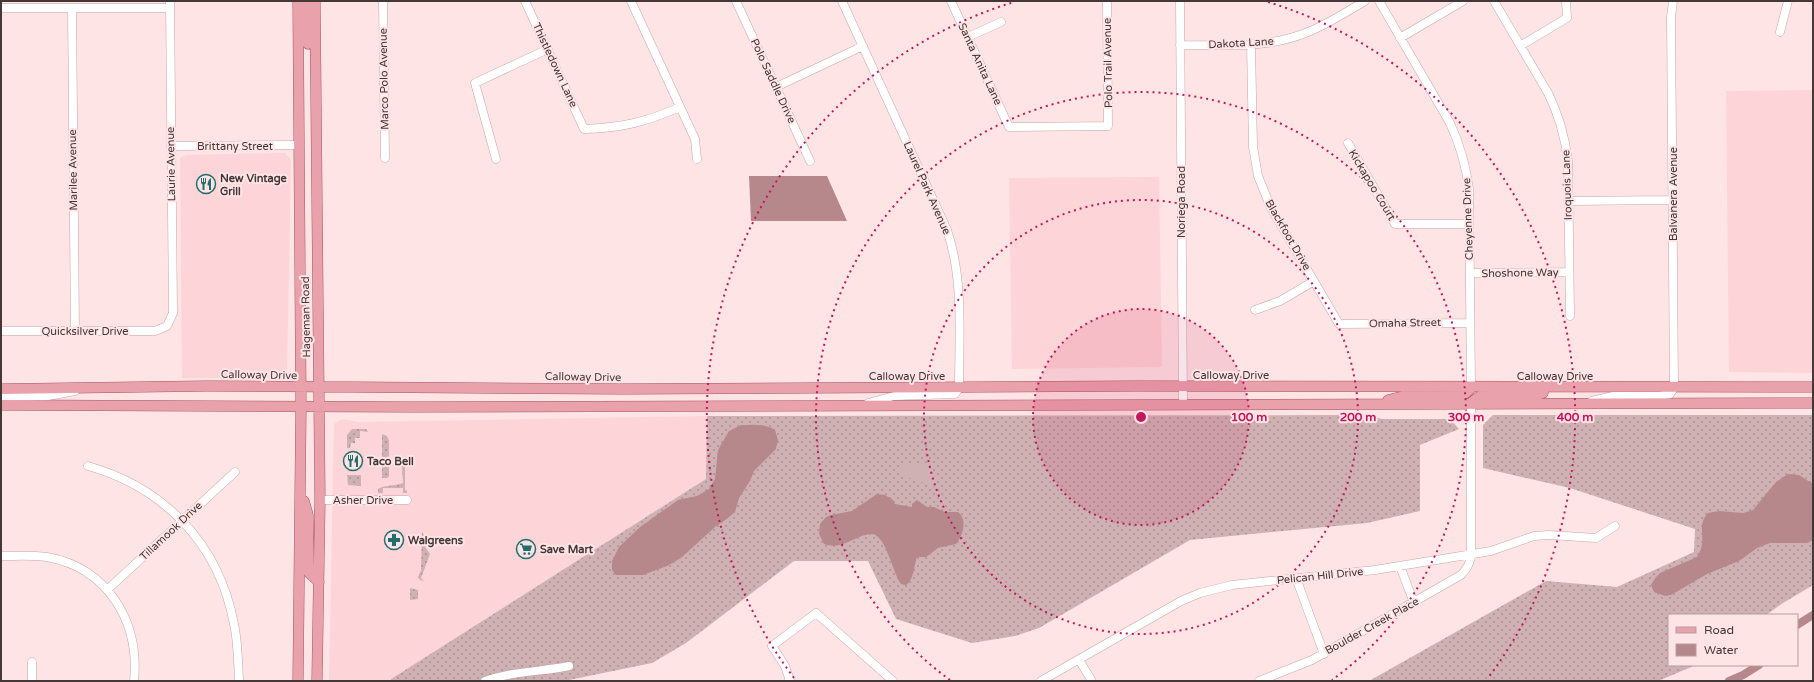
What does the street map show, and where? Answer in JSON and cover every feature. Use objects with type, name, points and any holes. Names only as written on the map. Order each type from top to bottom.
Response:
[{"type":"main road","name":"Hageman Road","points":[[298,1],[301,388],[298,681]]},
{"type":"main road","points":[[308,1],[308,44],[315,71]]},
{"type":"main road","name":"Hageman Road","points":[[315,1],[320,500],[317,681]]},
{"type":"main road","points":[[299,145],[309,153],[312,222],[317,241]]},
{"type":"main road","name":"Calloway Drive","points":[[1,389],[207,386],[301,388],[959,388],[1183,386],[1471,388],[1810,387]]},
{"type":"main road","points":[[1,405],[319,407],[863,404],[1810,403],[1810,387]]},
{"type":"main road","points":[[1376,404],[1404,396],[1459,396],[1466,393],[1471,388]]},
{"type":"main road","points":[[1471,403],[1478,397],[1484,395],[1540,394],[1558,388]]},
{"type":"main road","points":[[301,494],[308,515],[309,573],[319,582]]},
{"type":"street","name":"Marco Polo Avenue","points":[[383,1],[385,158]]},
{"type":"street","name":"Thistledown Lane","points":[[525,1],[584,129],[607,129],[641,123],[680,107]]},
{"type":"street","points":[[631,1],[695,139],[697,158]]},
{"type":"street","name":"Polo Saddle Drive","points":[[736,1],[810,161]]},
{"type":"street","name":"Laurel Park Avenue","points":[[842,1],[943,220],[952,245],[958,279],[959,388]]},
{"type":"street","name":"Santa Anita Lane","points":[[951,1],[1009,127]]},
{"type":"street","name":"Polo Trail Avenue","points":[[1009,127],[1108,126],[1107,1]]},
{"type":"street","name":"Noriega Road","points":[[1180,1],[1183,404]]},
{"type":"street","name":"Dakota Lane","points":[[1180,45],[1271,43],[1307,33],[1323,26],[1365,1]]},
{"type":"street","name":"Cheyenne Drive","points":[[1379,1],[1458,138],[1466,169],[1469,189],[1471,388]]},
{"type":"street","points":[[1400,38],[1463,1]]},
{"type":"street","name":"Iroquois Lane","points":[[1494,1],[1548,93],[1561,124],[1568,161],[1570,316]]},
{"type":"street","points":[[1520,46],[1567,18],[1566,1]]},
{"type":"street","name":"Balvanera Avenue","points":[[1673,1],[1671,17],[1674,388]]},
{"type":"street","points":[[1780,32],[1788,1]]},
{"type":"street","points":[[1,8],[72,8],[170,5]]},
{"type":"street","name":"Laurie Avenue","points":[[167,326],[173,313],[170,5]]},
{"type":"street","name":"Marilee Avenue","points":[[72,8],[75,331]]},
{"type":"street","points":[[968,37],[1001,22]]},
{"type":"street","name":"Blackfoot Drive","points":[[1251,44],[1253,148],[1258,176],[1271,208],[1339,324]]},
{"type":"street","points":[[776,86],[863,46]]},
{"type":"street","points":[[496,159],[475,83],[548,49]]},
{"type":"street","name":"Kickapoo Court","points":[[1348,143],[1395,224],[1469,224]]},
{"type":"street","name":"Brittany Street","points":[[171,146],[299,145]]},
{"type":"street","points":[[1568,201],[1673,200]]},
{"type":"street","name":"Shoshone Way","points":[[1470,273],[1569,272]]},
{"type":"street","points":[[1255,310],[1280,301],[1314,281]]},
{"type":"street","name":"Omaha Street","points":[[1339,324],[1470,322]]},
{"type":"street","name":"Quicksilver Drive","points":[[1,331],[155,331],[167,326]]},
{"type":"street","points":[[1,397],[48,396],[93,388]]},
{"type":"street","points":[[863,404],[894,396],[955,394],[959,388]]},
{"type":"street","points":[[1584,404],[1613,396],[1659,396],[1670,394],[1674,388]]},
{"type":"street","points":[[1471,403],[1471,554]]},
{"type":"street","points":[[88,466],[119,476],[142,488],[171,509],[207,553],[223,585],[234,624],[239,681]]},
{"type":"street","name":"Tillamook Drive","points":[[107,590],[234,472]]},
{"type":"street","name":"Asher Drive","points":[[320,500],[407,500]]},
{"type":"street","name":"Pelican Hill Drive","points":[[1041,681],[1181,601],[1200,593],[1232,585],[1400,566],[1491,551],[1534,536],[1549,535],[1596,538],[1615,526]]},
{"type":"street","name":"Boulder Creek Place","points":[[1259,681],[1298,667],[1324,654],[1461,575],[1469,564],[1471,554]]},
{"type":"street","points":[[1,556],[34,556],[60,560],[83,571],[107,590],[123,613],[131,632],[135,654],[134,681]]},
{"type":"street","points":[[1400,566],[1414,603]]},
{"type":"street","points":[[1296,578],[1324,654]]},
{"type":"street","points":[[790,681],[784,666],[772,646],[816,613],[893,681]]},
{"type":"street","points":[[1079,660],[1092,681]]},
{"type":"street","points":[[32,662],[32,681]]},
{"type":"street","points":[[485,681],[506,674],[529,673],[569,666]]},
{"type":"shaded area","points":[[1813,90],[1813,373],[1729,372],[1726,91]]},
{"type":"shaded area","points":[[285,153],[291,160],[287,372],[281,378],[182,378],[180,158],[186,155]]},
{"type":"shaded area","points":[[1159,177],[1162,367],[1012,369],[1009,178]]},
{"type":"shaded area","points":[[1354,415],[1383,419],[1450,419],[1459,429],[1420,445],[1420,511],[1367,523],[1190,540],[1039,628],[1015,636],[972,643],[896,619],[868,561],[794,561],[686,643],[652,663],[564,681],[391,681],[391,679],[706,479],[707,416]]},
{"type":"shaded area","points":[[1493,415],[1813,415],[1813,585],[1767,614],[1668,614],[1668,666],[1694,666],[1658,681],[1369,681],[1546,581],[1617,587],[1694,552],[1695,529],[1570,488],[1483,468],[1483,425]]},
{"type":"shaded area","points":[[707,416],[707,479],[391,679],[391,681],[329,681],[334,424],[342,419],[358,422]]},
{"type":"shaded area","points":[[352,429],[366,429],[368,432],[360,431],[360,438],[355,438],[355,443],[351,443],[350,448],[347,448],[347,435]]},
{"type":"shaded area","points":[[382,434],[387,436],[389,441],[389,476],[387,478],[382,478]]},
{"type":"shaded area","points":[[902,464],[924,464],[936,479],[936,486],[930,487],[923,482],[899,474],[899,467]]},
{"type":"shaded area","points":[[402,466],[405,466],[405,490],[407,493],[403,493],[403,488],[383,488],[383,493],[378,493],[378,489],[380,488],[403,483]]},
{"type":"shaded area","points":[[347,475],[361,475],[361,486],[348,485]]},
{"type":"shaded area","points":[[422,532],[426,539],[422,542],[430,554],[421,578],[424,581],[420,580],[418,577],[421,570]]},
{"type":"shaded area","points":[[410,588],[418,590],[418,599],[410,600]]},
{"type":"water","points":[[749,176],[827,176],[847,221],[751,221]]},
{"type":"water","points":[[741,425],[767,426],[775,430],[778,440],[776,449],[754,471],[750,481],[739,498],[735,512],[715,527],[681,558],[667,566],[643,575],[616,575],[612,570],[612,561],[619,547],[640,527],[678,500],[697,496],[709,489],[715,479],[718,450],[729,431]]},
{"type":"water","points":[[1788,474],[1799,475],[1813,484],[1813,540],[1807,543],[1770,543],[1757,548],[1739,561],[1707,574],[1671,595],[1665,596],[1654,592],[1651,585],[1660,573],[1697,557],[1702,544],[1702,523],[1708,513],[1719,511],[1743,513],[1753,510],[1776,482]]},
{"type":"water","points":[[877,494],[885,495],[893,500],[895,504],[912,507],[912,504],[917,500],[927,507],[934,507],[945,512],[958,512],[963,519],[964,523],[961,536],[956,544],[938,548],[926,557],[917,557],[911,580],[906,585],[901,584],[898,579],[885,548],[877,536],[872,534],[866,535],[843,544],[831,546],[824,544],[819,534],[820,524],[826,517],[852,511]]},
{"type":"waterway","points":[[1798,624],[1813,615]]},
{"type":"waterway","points":[[1729,681],[1743,675],[1757,666]]},
{"type":"place","name":"New Vintage Grill","points":[[206,184]]},
{"type":"place","name":"Taco Bell","points":[[353,461]]},
{"type":"place","name":"Walgreens","points":[[394,540]]},
{"type":"place","name":"Save Mart","points":[[526,549]]}]
